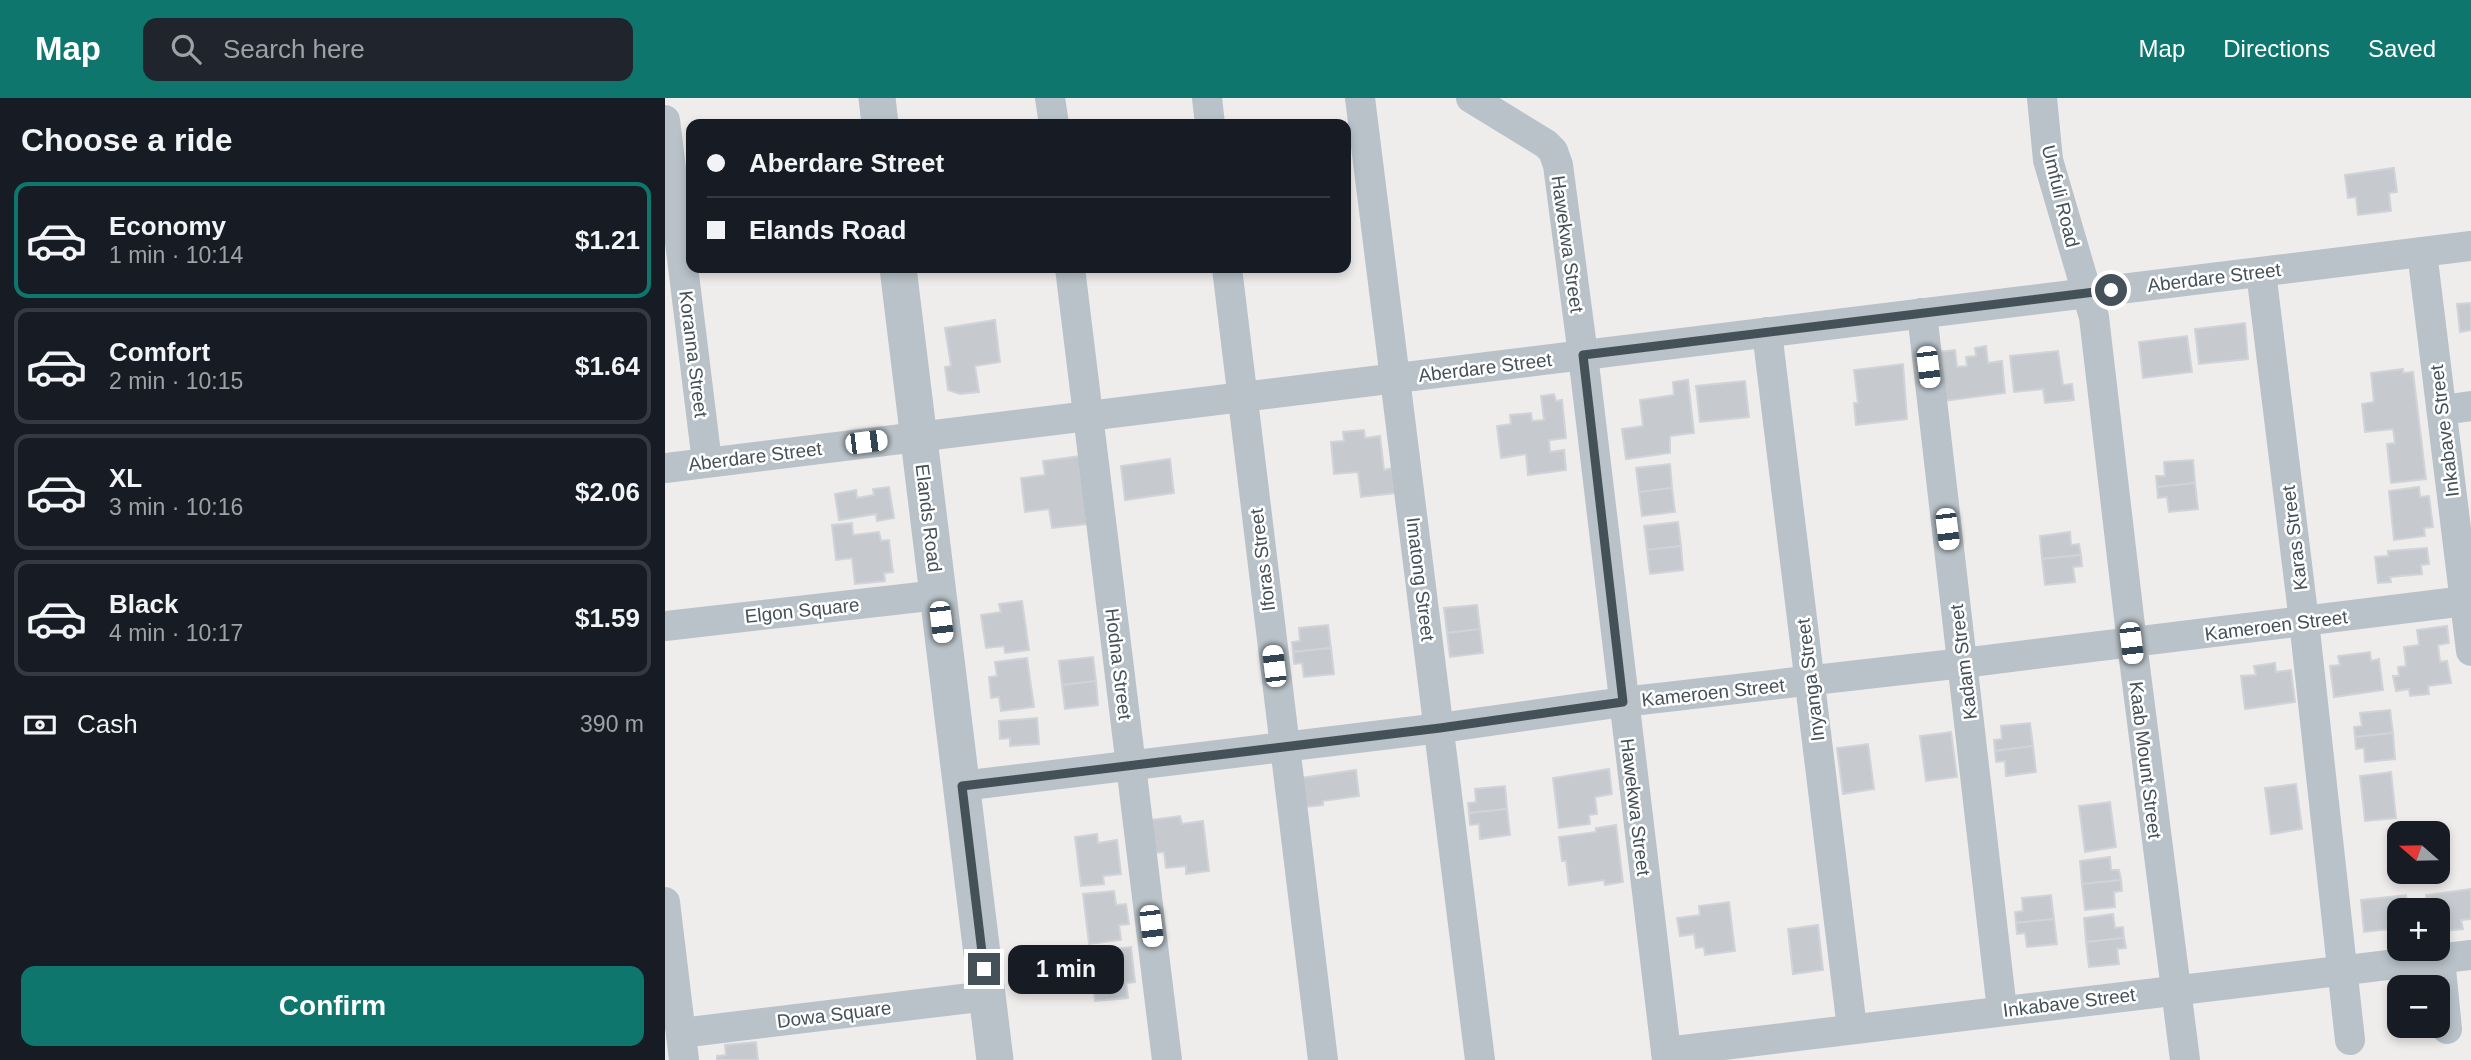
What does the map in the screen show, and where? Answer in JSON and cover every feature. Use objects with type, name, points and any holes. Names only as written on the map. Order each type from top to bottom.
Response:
[{"type":"street","points":[[877,98],[879,119]]},
{"type":"street","points":[[1050,98],[1052,119]]},
{"type":"street","points":[[1207,98],[1209,119]]},
{"type":"street","name":"Imatong Street","points":[[1360,98],[1481,1060]]},
{"type":"street","name":"Hawekwa Street","points":[[1471,98],[1546,144],[1556,158],[1583,355],[1667,1056]]},
{"type":"street","name":"Umfuli Road","points":[[2042,98],[2048,160],[2086,293]]},
{"type":"street","name":"Koranna Street","points":[[665,120],[674,267],[707,462]]},
{"type":"street","name":"Aberdare Street","points":[[665,468],[2471,246]]},
{"type":"street","name":"Inkabave Street","points":[[2422,252],[2471,651]]},
{"type":"street","name":"Karas Street","points":[[2261,272],[2304,621],[2350,1041]]},
{"type":"street","name":"Elands Road","points":[[899,273],[995,1060]]},
{"type":"street","name":"Hodna Street","points":[[1071,273],[1167,1060]]},
{"type":"street","name":"Iforas Street","points":[[1228,273],[1323,1060]]},
{"type":"street","name":"Kaab Mount Street","points":[[2086,293],[2094,317],[2131,643],[2185,1060]]},
{"type":"street","name":"Kadam Street","points":[[1922,313],[2003,1010]]},
{"type":"street","name":"Inyanga Street","points":[[1767,332],[1852,1028]]},
{"type":"street","points":[[2442,410],[2471,407]]},
{"type":"street","name":"Elgon Square","points":[[665,626],[938,595]]},
{"type":"street","name":"Kameroen Street","points":[[962,786],[1440,728],[1623,702],[2465,601]]},
{"type":"street","points":[[665,902],[683,1046]]},
{"type":"street","name":"Inkabave Street","points":[[2450,958],[2471,955]]},
{"type":"street","name":"Inkabave Street","points":[[1667,1056],[1852,1028],[2422,961]]},
{"type":"street","name":"Dowa Square","points":[[683,1046],[987,996]]},
{"type":"building","points":[[2394,168],[2397,192],[2389,193],[2391,211],[2358,215],[2356,197],[2348,198],[2345,175]]},
{"type":"building","points":[[2471,303],[2471,330],[2460,332],[2457,304]]},
{"type":"building","points":[[995,320],[1000,362],[975,366],[979,392],[960,394],[948,390],[945,367],[951,366],[945,328]]},
{"type":"building","points":[[2245,323],[2248,359],[2199,364],[2195,329]]},
{"type":"building","points":[[2187,336],[2192,372],[2143,378],[2139,342]]},
{"type":"building","points":[[1986,346],[1988,363],[2002,361],[2005,393],[1944,401],[1938,352],[1955,350],[1957,367],[1967,366],[1966,357],[1976,356],[1975,348]]},
{"type":"building","points":[[2058,351],[2063,385],[2072,384],[2074,400],[2045,403],[2043,389],[2014,392],[2010,356]]},
{"type":"building","points":[[1903,364],[1907,419],[1856,425],[1854,403],[1858,403],[1854,370]]},
{"type":"building","points":[[2403,369],[2403,373],[2413,372],[2426,479],[2391,483],[2387,444],[2395,443],[2393,429],[2365,432],[2362,404],[2374,402],[2371,373]]},
{"type":"building","points":[[1688,380],[1694,433],[1670,436],[1670,453],[1626,459],[1622,429],[1643,426],[1640,400],[1674,395],[1673,382]]},
{"type":"building","points":[[1745,381],[1749,417],[1700,422],[1696,386]]},
{"type":"building","points":[[1554,394],[1556,401],[1562,400],[1566,438],[1549,440],[1550,452],[1564,450],[1566,470],[1528,475],[1526,454],[1501,458],[1497,426],[1511,424],[1510,415],[1531,413],[1532,421],[1544,420],[1541,396]]},
{"type":"building","points":[[1364,430],[1365,438],[1380,436],[1384,470],[1392,468],[1395,493],[1361,497],[1358,472],[1334,474],[1331,442],[1344,441],[1343,432]]},
{"type":"building","points":[[1081,456],[1087,524],[1052,528],[1049,509],[1025,512],[1021,478],[1045,475],[1043,461]]},
{"type":"building","points":[[1170,459],[1174,493],[1125,500],[1121,466]]},
{"type":"building","points":[[2193,460],[2195,483],[2157,487],[2156,476],[2165,476],[2164,462]]},
{"type":"building","points":[[1670,464],[1672,488],[1639,492],[1636,468]]},
{"type":"building","points":[[2195,483],[2198,509],[2169,512],[2167,497],[2158,498],[2157,487]]},
{"type":"building","points":[[889,487],[894,518],[877,521],[876,514],[839,520],[835,494],[856,490],[857,498],[874,495],[873,489]]},
{"type":"building","points":[[2419,487],[2420,497],[2429,496],[2433,527],[2424,528],[2425,536],[2394,540],[2389,491]]},
{"type":"building","points":[[1672,488],[1675,512],[1642,516],[1639,492]]},
{"type":"building","points":[[1678,522],[1681,546],[1647,550],[1644,526]]},
{"type":"building","points":[[852,523],[853,535],[879,532],[881,541],[889,540],[893,572],[884,573],[885,581],[855,584],[852,558],[836,560],[832,525]]},
{"type":"building","points":[[2070,532],[2071,545],[2079,544],[2081,555],[2042,559],[2040,536]]},
{"type":"building","points":[[1681,546],[1683,570],[1650,574],[1647,550]]},
{"type":"building","points":[[2427,548],[2429,564],[2421,565],[2422,574],[2390,577],[2391,582],[2378,583],[2375,557],[2388,556],[2388,551]]},
{"type":"building","points":[[2081,555],[2082,566],[2073,567],[2075,582],[2045,585],[2042,559]]},
{"type":"building","points":[[1022,601],[1029,650],[1005,653],[1004,646],[986,648],[981,615],[1001,612],[999,604]]},
{"type":"building","points":[[1477,605],[1480,629],[1447,633],[1444,608]]},
{"type":"building","points":[[1328,625],[1331,648],[1293,652],[1292,642],[1300,641],[1299,628]]},
{"type":"building","points":[[2447,626],[2449,643],[2438,645],[2440,662],[2447,661],[2451,683],[2428,686],[2429,694],[2410,696],[2409,689],[2396,691],[2393,676],[2399,676],[2398,667],[2406,666],[2404,647],[2419,645],[2417,630]]},
{"type":"building","points":[[1480,629],[1483,653],[1450,657],[1447,633]]},
{"type":"building","points":[[1331,648],[1334,674],[1304,677],[1302,663],[1294,664],[1293,652]]},
{"type":"building","points":[[2370,652],[2371,661],[2379,659],[2383,690],[2334,697],[2330,666],[2340,665],[2338,656]]},
{"type":"building","points":[[1093,657],[1096,681],[1062,685],[1059,661]]},
{"type":"building","points":[[1027,658],[1034,707],[1001,711],[999,697],[991,698],[989,677],[997,676],[995,662]]},
{"type":"building","points":[[2275,663],[2276,672],[2291,670],[2295,702],[2245,709],[2241,676],[2256,675],[2254,666]]},
{"type":"building","points":[[1096,681],[1098,705],[1065,709],[1062,685]]},
{"type":"building","points":[[2390,710],[2393,733],[2355,737],[2354,727],[2362,726],[2360,713]]},
{"type":"building","points":[[1037,718],[1039,744],[1010,746],[1010,738],[1000,739],[999,721]]},
{"type":"building","points":[[2030,723],[2033,746],[1995,751],[1994,740],[2002,739],[2001,726]]},
{"type":"building","points":[[1951,732],[1957,777],[1926,781],[1920,736]]},
{"type":"building","points":[[2393,733],[2395,759],[2365,762],[2364,748],[2356,749],[2355,737]]},
{"type":"building","points":[[1868,744],[1874,789],[1843,794],[1837,748]]},
{"type":"building","points":[[2033,746],[2036,772],[2006,776],[2005,761],[1996,762],[1995,751]]},
{"type":"building","points":[[1609,769],[1612,794],[1595,797],[1597,814],[1589,815],[1590,824],[1559,828],[1553,778]]},
{"type":"building","points":[[1356,770],[1359,796],[1323,801],[1323,805],[1304,807],[1300,778]]},
{"type":"building","points":[[2391,772],[2396,818],[2365,821],[2360,776]]},
{"type":"building","points":[[2296,784],[2302,829],[2271,834],[2265,788]]},
{"type":"building","points":[[1505,786],[1507,809],[1469,813],[1468,803],[1476,802],[1475,789]]},
{"type":"building","points":[[2110,802],[2116,847],[2085,852],[2079,806]]},
{"type":"building","points":[[1507,809],[1510,835],[1480,839],[1479,824],[1470,825],[1469,813]]},
{"type":"building","points":[[1180,816],[1182,824],[1203,821],[1209,871],[1186,874],[1186,866],[1166,868],[1164,852],[1153,853],[1150,820]]},
{"type":"building","points":[[1616,825],[1623,882],[1605,885],[1604,880],[1569,885],[1559,837],[1596,832],[1596,828]]},
{"type":"building","points":[[1097,834],[1098,843],[1117,840],[1121,874],[1103,876],[1104,884],[1081,886],[1075,837]]},
{"type":"building","points":[[2110,857],[2111,870],[2119,870],[2121,880],[2082,884],[2080,861]]},
{"type":"building","points":[[2121,880],[2122,891],[2114,892],[2115,907],[2085,910],[2082,884]]},
{"type":"building","points":[[2471,889],[2471,919],[2461,920],[2463,929],[2450,930],[2450,898],[2426,898],[2426,895]]},
{"type":"building","points":[[1114,891],[1116,905],[1126,904],[1129,924],[1119,925],[1121,940],[1089,944],[1083,894]]},
{"type":"building","points":[[2051,895],[2054,919],[2016,923],[2015,912],[2023,911],[2022,898]]},
{"type":"building","points":[[2406,895],[2406,898],[2387,898],[2387,929],[2364,932],[2361,900]]},
{"type":"building","points":[[1729,902],[1735,951],[1705,955],[1704,947],[1696,948],[1694,934],[1680,936],[1677,918],[1700,915],[1699,906]]},
{"type":"building","points":[[2113,914],[2115,928],[2123,927],[2124,938],[2086,942],[2084,918]]},
{"type":"building","points":[[2054,919],[2057,944],[2027,947],[2025,933],[2017,934],[2016,923]]},
{"type":"building","points":[[1818,925],[1823,970],[1793,974],[1788,929]]},
{"type":"building","points":[[2124,938],[2126,948],[2117,949],[2119,964],[2089,967],[2086,942]]},
{"type":"building","points":[[1131,947],[1135,982],[1126,983],[1128,998],[1095,1001],[1090,952]]},
{"type":"building","points":[[756,1042],[758,1060],[717,1060],[717,1056],[726,1055],[725,1045]]},
{"type":"route","points":[[984,969],[962,786],[1440,728],[1623,702],[1583,355],[2111,290]]}]
